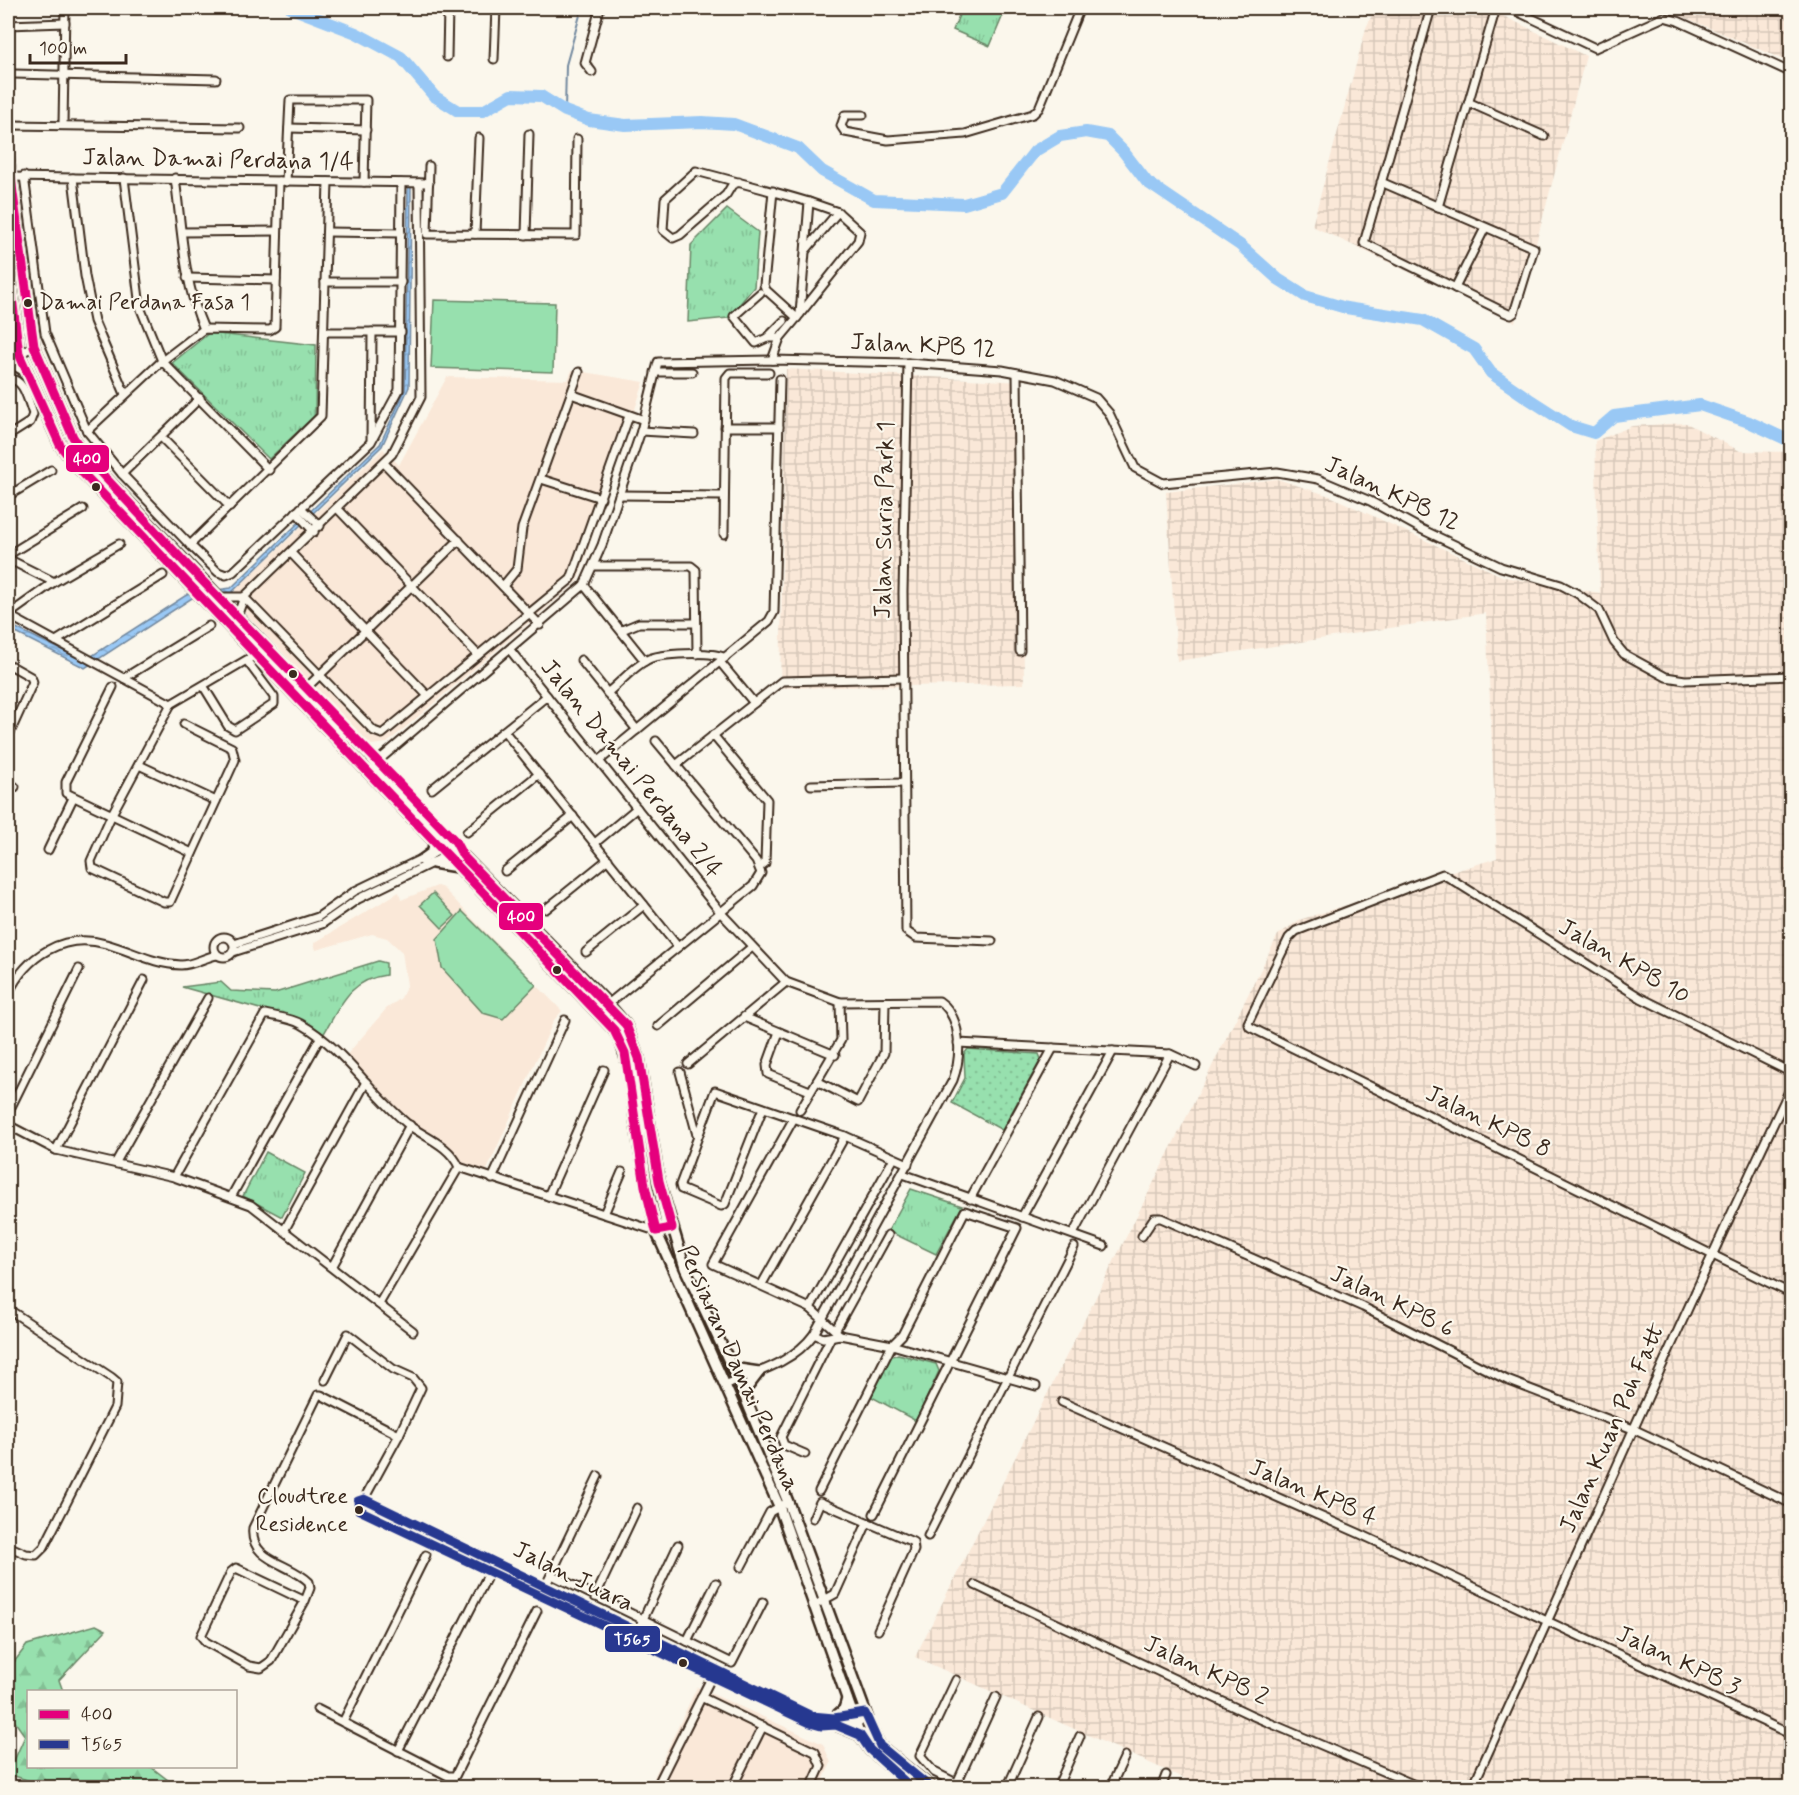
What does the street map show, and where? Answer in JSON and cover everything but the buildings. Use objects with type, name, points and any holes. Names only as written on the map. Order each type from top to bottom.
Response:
[{"type":"main road","name":"Persiaran Damai Perdana","points":[[8,157],[33,346],[63,418],[87,458],[238,614],[368,754],[452,851],[608,1004],[631,1035],[642,1071],[659,1181],[685,1268],[743,1393],[783,1504],[813,1606],[860,1735],[870,1750],[913,1788]]},
{"type":"main road","name":"Persiaran Damai Perdana","points":[[8,264],[20,354],[60,446],[76,466],[434,841],[452,851],[460,868],[614,1030],[623,1046],[628,1069],[645,1186],[656,1231],[783,1504],[824,1601],[866,1716],[880,1746],[932,1788]]},
{"type":"main road","points":[[8,355],[17,333]]},
{"type":"main road","points":[[8,363],[21,367],[27,372]]},
{"type":"main road","name":"Persiaran Damai Perdana","points":[[368,754],[378,761],[455,841],[452,851]]},
{"type":"main road","points":[[422,860],[433,852],[434,841]]},
{"type":"main road","points":[[433,863],[460,868]]},
{"type":"main road","points":[[628,1069],[633,1076],[642,1071]]},
{"type":"main road","points":[[732,1368],[759,1372],[743,1393]]},
{"type":"main road","points":[[847,1696],[844,1709],[835,1721],[860,1735]]},
{"type":"street","points":[[63,124],[65,8]]},
{"type":"street","points":[[447,8],[447,57]]},
{"type":"street","points":[[494,59],[496,8]]},
{"type":"street","points":[[592,72],[585,63],[585,54],[600,8]]},
{"type":"street","points":[[863,115],[845,115],[841,126],[845,132],[888,140],[965,134],[1034,114],[1039,108],[1080,8]]},
{"type":"street","points":[[1381,182],[1534,248],[1514,313],[1511,315],[1364,243],[1381,182],[1431,8]]},
{"type":"street","points":[[1438,207],[1496,8]]},
{"type":"street","points":[[1510,8],[1595,48],[1664,17],[1678,21],[1791,73]]},
{"type":"street","points":[[8,25],[65,23]]},
{"type":"street","points":[[14,74],[216,80]]},
{"type":"street","points":[[87,431],[162,361],[204,330],[270,330],[275,327],[277,231],[290,100],[366,100],[364,182]]},
{"type":"street","points":[[1470,103],[1544,136]]},
{"type":"street","points":[[8,125],[240,128]]},
{"type":"street","points":[[289,128],[366,130]]},
{"type":"street","points":[[526,235],[529,134]]},
{"type":"street","points":[[475,234],[479,138]]},
{"type":"street","points":[[429,166],[427,234],[576,235],[577,140]]},
{"type":"street","points":[[739,182],[732,184],[726,195],[680,235],[673,238],[665,234],[665,199],[696,171],[739,182],[809,202],[838,212],[860,232],[861,237],[780,338],[772,360]]},
{"type":"street","name":"Jalan Damai Perdana 1/4","points":[[9,176],[429,183]]},
{"type":"street","points":[[24,176],[45,333],[87,431],[122,474],[190,545],[218,572],[226,575],[233,572],[300,512],[371,442],[399,390],[400,232],[410,183]]},
{"type":"street","points":[[73,178],[85,276],[94,321],[125,394]]},
{"type":"street","points":[[124,178],[140,307],[162,361],[269,470]]},
{"type":"street","points":[[175,178],[187,278],[194,308],[204,330]]},
{"type":"street","points":[[190,545],[269,470],[321,416],[328,182]]},
{"type":"street","points":[[238,614],[244,597],[384,463],[395,450],[421,398],[410,183]]},
{"type":"street","points":[[773,192],[764,285],[766,290],[799,316]]},
{"type":"street","points":[[799,316],[809,202]]},
{"type":"street","points":[[805,252],[838,212]]},
{"type":"street","points":[[1455,288],[1485,228]]},
{"type":"street","points":[[182,232],[277,231]]},
{"type":"street","points":[[327,232],[400,232]]},
{"type":"street","points":[[187,278],[276,280]]},
{"type":"street","points":[[325,282],[401,282]]},
{"type":"street","points":[[759,292],[734,316],[756,343],[766,338],[784,321]]},
{"type":"street","points":[[324,332],[401,332]]},
{"type":"street","points":[[371,442],[372,332]]},
{"type":"street","points":[[766,338],[780,338]]},
{"type":"street","points":[[8,363],[33,346]]},
{"type":"street","name":"Jalan KPB 12","points":[[655,372],[658,362],[772,360],[908,363],[1017,373],[1055,380],[1096,398],[1109,413],[1135,468],[1149,478],[1163,483],[1277,472],[1318,479],[1370,501],[1421,529],[1501,567],[1561,585],[1578,594],[1599,610],[1614,642],[1624,654],[1654,672],[1685,680],[1791,676]]},
{"type":"street","name":"Jalan Suria Park 1","points":[[908,363],[903,678],[906,931],[915,938],[992,941]]},
{"type":"street","points":[[502,586],[511,578],[519,563],[522,528],[542,479],[579,372]]},
{"type":"street","points":[[378,761],[540,625],[584,585],[602,545],[641,431],[655,372],[692,372]]},
{"type":"street","points":[[724,534],[726,378],[730,373],[769,374]]},
{"type":"street","points":[[1017,373],[1020,651]]},
{"type":"street","points":[[8,379],[20,383],[33,414],[30,422],[8,436]]},
{"type":"street","points":[[599,761],[769,621],[774,612],[780,379]]},
{"type":"street","points":[[571,394],[644,420]]},
{"type":"street","points":[[122,474],[200,398]]},
{"type":"street","points":[[220,597],[244,597],[374,732],[382,734],[571,579],[629,416]]},
{"type":"street","points":[[725,426],[779,427]]},
{"type":"street","points":[[641,431],[694,434]]},
{"type":"street","points":[[161,437],[230,507]]},
{"type":"street","points":[[384,463],[540,625]]},
{"type":"street","points":[[8,496],[51,470]]},
{"type":"street","points":[[542,479],[601,498]]},
{"type":"street","points":[[619,495],[724,496]]},
{"type":"street","points":[[337,508],[478,655]]},
{"type":"street","points":[[8,555],[83,509]]},
{"type":"street","points":[[300,512],[317,529]]},
{"type":"street","points":[[297,697],[459,540]]},
{"type":"street","points":[[586,540],[602,545]]},
{"type":"street","points":[[119,544],[54,582],[8,615],[171,704]]},
{"type":"street","points":[[291,554],[428,696]]},
{"type":"street","points":[[8,560],[54,582]]},
{"type":"street","points":[[594,566],[691,566],[696,570],[697,654]]},
{"type":"street","points":[[56,641],[163,575]]},
{"type":"street","points":[[584,585],[645,661]]},
{"type":"street","points":[[622,630],[639,623],[696,623]]},
{"type":"street","points":[[124,678],[209,626]]},
{"type":"street","name":"Jalan Damai Perdana 2/4","points":[[510,650],[721,913],[786,982]]},
{"type":"street","points":[[607,693],[653,657],[697,654],[722,660],[754,703]]},
{"type":"street","points":[[184,724],[232,748],[235,760],[170,902],[164,902],[92,868],[91,861],[112,814],[171,704],[204,687],[255,655]]},
{"type":"street","points":[[580,660],[637,730]]},
{"type":"street","points":[[204,687],[228,726],[235,730],[274,704],[274,697],[247,661]]},
{"type":"street","points":[[8,664],[31,676],[33,682],[8,737]]},
{"type":"street","points":[[676,765],[782,681],[903,678]]},
{"type":"street","points":[[48,850],[70,795],[66,782],[113,687]]},
{"type":"street","points":[[432,789],[547,696]]},
{"type":"street","points":[[504,731],[678,947]]},
{"type":"street","points":[[608,1004],[753,886],[765,863],[767,800],[713,735]]},
{"type":"street","points":[[656,741],[761,870]]},
{"type":"street","points":[[139,765],[216,801]]},
{"type":"street","points":[[467,832],[539,774]]},
{"type":"street","points":[[8,783],[15,787]]},
{"type":"street","points":[[811,785],[903,783]]},
{"type":"street","points":[[70,795],[192,853]]},
{"type":"street","points":[[594,843],[637,808]]},
{"type":"street","points":[[506,871],[573,816]]},
{"type":"street","points":[[8,994],[14,980],[38,955],[69,940],[104,943],[151,961],[183,965],[217,955],[225,958],[233,948],[318,916],[355,891],[422,860],[452,851]]},
{"type":"street","points":[[233,948],[322,924],[368,894],[433,863],[452,851]]},
{"type":"street","points":[[546,909],[608,859]]},
{"type":"street","name":"Jalan KPB 10","points":[[1248,1023],[1289,938],[1296,931],[1443,874],[1641,998],[1791,1073]]},
{"type":"street","points":[[586,952],[644,905]]},
{"type":"street","points":[[207,957],[216,941],[223,937],[233,948]]},
{"type":"street","points":[[213,947],[217,955]]},
{"type":"street","points":[[658,1026],[752,947]]},
{"type":"street","points":[[8,1113],[79,969]]},
{"type":"street","points":[[56,1150],[144,980]]},
{"type":"street","points":[[688,1064],[786,982],[840,1002],[939,1001],[951,1012],[958,1043],[954,1080],[814,1334],[800,1351],[759,1372],[727,1384]]},
{"type":"street","points":[[116,1162],[208,998]]},
{"type":"street","points":[[800,1110],[835,1054],[841,1040],[840,1002]]},
{"type":"street","points":[[817,1081],[858,1102],[884,1053],[885,1002]]},
{"type":"street","points":[[174,1177],[265,1014],[301,1024],[320,1038],[410,1125],[435,1140],[456,1160],[459,1167],[656,1231],[672,1228]]},
{"type":"street","points":[[744,1017],[835,1054]]},
{"type":"street","points":[[492,1179],[565,1020]]},
{"type":"street","name":"Jalan KPB 8","points":[[1248,1023],[1250,1027],[1791,1294]]},
{"type":"street","points":[[779,1032],[767,1065],[770,1076],[810,1091]]},
{"type":"street","points":[[231,1197],[320,1038]]},
{"type":"street","points":[[958,1043],[1170,1054],[1196,1066]]},
{"type":"street","points":[[970,1199],[1053,1048]]},
{"type":"street","points":[[1022,1217],[1113,1051]]},
{"type":"street","points":[[1072,1234],[1170,1054]]},
{"type":"street","points":[[548,1196],[604,1070]]},
{"type":"street","points":[[680,1072],[697,1135]]},
{"type":"street","points":[[285,1228],[366,1082]]},
{"type":"street","name":"Jalan Kuan Poh Fatt","points":[[1472,1788],[1791,1085]]},
{"type":"street","points":[[763,1108],[725,1204],[721,1206],[681,1189],[680,1185],[697,1135],[715,1091],[845,1136],[908,1164]]},
{"type":"street","points":[[794,1118],[713,1264],[762,1284],[810,1308],[838,1332],[1036,1386]]},
{"type":"street","points":[[8,1125],[56,1150],[174,1177],[251,1205],[285,1228],[413,1331]]},
{"type":"street","points":[[332,1267],[410,1125]]},
{"type":"street","points":[[762,1284],[845,1136]]},
{"type":"street","points":[[810,1308],[894,1158]]},
{"type":"street","points":[[380,1304],[459,1167]]},
{"type":"street","points":[[604,1214],[622,1172]]},
{"type":"street","points":[[903,1174],[1104,1246]]},
{"type":"street","points":[[819,1491],[892,1345],[902,1335],[965,1211],[1017,1228],[874,1514]]},
{"type":"street","name":"Jalan KPB 6","points":[[1142,1236],[1154,1218],[1161,1218],[1363,1307],[1507,1380],[1633,1429]]},
{"type":"street","points":[[805,1454],[784,1444],[781,1437],[830,1339],[838,1332],[888,1235]]},
{"type":"street","points":[[928,1536],[1074,1247]]},
{"type":"street","points":[[8,1309],[111,1377],[117,1382],[118,1392],[115,1407],[44,1547],[36,1554],[26,1554],[8,1546]]},
{"type":"street","points":[[325,1380],[348,1334],[393,1369],[413,1378],[421,1388],[399,1435],[364,1499]]},
{"type":"street","points":[[814,1334],[830,1339]]},
{"type":"street","points":[[305,1601],[236,1568],[231,1572],[201,1636],[206,1642],[249,1666],[261,1668],[271,1661],[305,1601],[310,1588],[309,1582],[296,1571],[264,1556],[256,1548],[252,1539],[254,1528],[317,1397],[321,1395],[399,1435]]},
{"type":"street","name":"Jalan KPB 4","points":[[1062,1402],[1549,1620]]},
{"type":"street","points":[[1633,1429],[1791,1504]]},
{"type":"street","points":[[546,1585],[598,1476]]},
{"type":"street","name":"Jalan Juara","points":[[636,1634],[546,1585],[364,1499],[358,1501],[357,1507],[812,1716],[835,1721],[866,1716]]},
{"type":"street","points":[[813,1518],[820,1502],[913,1542],[914,1550],[878,1630]]},
{"type":"street","points":[[741,1567],[770,1512],[783,1504]]},
{"type":"street","points":[[595,1597],[638,1508]]},
{"type":"street","points":[[813,1606],[835,1594],[867,1523]]},
{"type":"street","points":[[636,1634],[678,1545]]},
{"type":"street","points":[[343,1722],[426,1555]]},
{"type":"street","points":[[398,1751],[491,1569]]},
{"type":"street","points":[[552,1575],[732,1663],[763,1602]]},
{"type":"street","points":[[687,1641],[716,1583]]},
{"type":"street","name":"Jalan KPB 2","points":[[975,1586],[1251,1715],[1422,1788]]},
{"type":"street","points":[[317,1709],[448,1776],[455,1776],[537,1611]]},
{"type":"street","name":"Jalan KPB 3","points":[[1549,1620],[1791,1735]]},
{"type":"street","points":[[656,1788],[714,1672]]},
{"type":"street","points":[[956,1680],[921,1752],[922,1761],[928,1767],[966,1788]]},
{"type":"street","points":[[701,1697],[815,1752],[821,1766],[811,1788]]},
{"type":"street","points":[[957,1784],[996,1697]]},
{"type":"street","points":[[1007,1788],[1039,1717]]},
{"type":"street","points":[[732,1788],[763,1726]]},
{"type":"street","points":[[1056,1788],[1080,1736]]},
{"type":"street","points":[[1110,1788],[1125,1756]]},
{"type":"street","points":[[1161,1788],[1166,1775]]},
{"type":"shaded area","points":[[1375,8],[1487,8],[1586,56],[1515,322],[1312,226],[1366,28]]},
{"type":"shaded area","points":[[1663,8],[1791,8],[1791,63]]},
{"type":"shaded area","points":[[786,369],[1022,382],[1024,684],[780,688]]},
{"type":"shaded area","points":[[572,370],[644,382],[577,582],[387,743],[371,745],[244,612],[235,590],[383,449],[399,465],[447,377],[568,380]]},
{"type":"shaded area","points":[[1686,423],[1740,451],[1791,452],[1791,1787],[1203,1787],[915,1657],[1278,935],[1299,920],[1497,858],[1486,613],[1177,661],[1166,492],[1277,479],[1330,496],[1504,577],[1600,593],[1595,441],[1632,426]]},
{"type":"shaded area","points":[[437,886],[443,888],[562,1011],[554,1020],[486,1172],[459,1161],[436,1137],[414,1126],[345,1057],[386,1009],[401,998],[407,985],[402,952],[387,938],[372,934],[316,950],[314,943],[399,892],[401,900]]},
{"type":"shaded area","points":[[697,1687],[823,1744],[831,1763],[820,1787],[649,1788]]},
{"type":"green space","points":[[962,8],[1006,8],[990,46],[953,30]]},
{"type":"green space","points":[[727,209],[758,232],[754,287],[728,318],[688,322],[691,245]]},
{"type":"green space","points":[[434,300],[555,303],[553,372],[431,368]]},
{"type":"green space","points":[[209,333],[316,345],[315,415],[269,459],[172,363]]},
{"type":"green space","points":[[433,893],[455,916],[442,928],[420,905]]},
{"type":"green space","points":[[462,911],[536,985],[503,1019],[483,1013],[442,968],[437,939]]},
{"type":"green space","points":[[378,961],[386,963],[386,975],[363,982],[355,988],[341,1004],[323,1035],[306,1022],[182,987],[221,982],[231,991],[275,993]]},
{"type":"green space","points":[[968,1049],[1039,1054],[1041,1059],[1002,1130],[952,1103],[965,1078],[964,1054]]},
{"type":"green space","points":[[266,1152],[305,1173],[282,1217],[243,1196]]},
{"type":"green space","points":[[911,1189],[962,1206],[936,1254],[888,1231]]},
{"type":"green space","points":[[898,1354],[936,1364],[939,1371],[916,1421],[870,1396],[889,1357]]},
{"type":"green space","points":[[96,1625],[106,1630],[59,1680],[63,1690],[27,1690],[27,1768],[152,1768],[177,1787],[49,1787],[8,1774],[25,1736],[8,1712],[8,1670],[27,1645]]},
{"type":"water","points":[[408,187],[411,187],[409,387],[382,446],[230,594],[192,598],[85,668],[8,629],[8,624],[84,661],[188,594],[231,588],[380,444],[405,390]]},
{"type":"waterway","points":[[205,8],[220,8]]},
{"type":"waterway","points":[[291,8],[356,33],[401,57],[434,96],[458,111],[483,111],[511,95],[541,96],[565,111],[589,120],[625,125],[702,122],[734,124],[798,148],[822,171],[874,200],[964,204],[1002,193],[1035,151],[1060,136],[1086,132],[1108,136],[1147,182],[1240,245],[1278,279],[1305,296],[1346,308],[1423,320],[1474,349],[1491,373],[1571,426],[1594,433],[1614,416],[1700,405],[1749,422],[1792,442]]},
{"type":"waterway","points":[[565,111],[566,65],[582,8]]},
{"type":"transit line","name":"400","points":[[8,157],[34,346],[73,437],[87,458],[189,567],[455,841],[463,856],[626,1025],[639,1058],[659,1181],[672,1228],[656,1231],[645,1186],[625,1053],[614,1030],[76,466],[60,445],[19,354],[8,264]]},
{"type":"transit line","name":"T565","points":[[912,1788],[870,1750],[860,1735],[836,1725],[821,1726],[810,1723],[359,1510],[358,1501],[364,1499],[812,1716],[834,1718],[865,1713],[880,1746],[931,1788]]},
{"type":"place","name":"Damai Perdana Fasa 1","points":[[28,303]]},
{"type":"place","name":"Cloudtree Residence","points":[[359,1510]]}]
